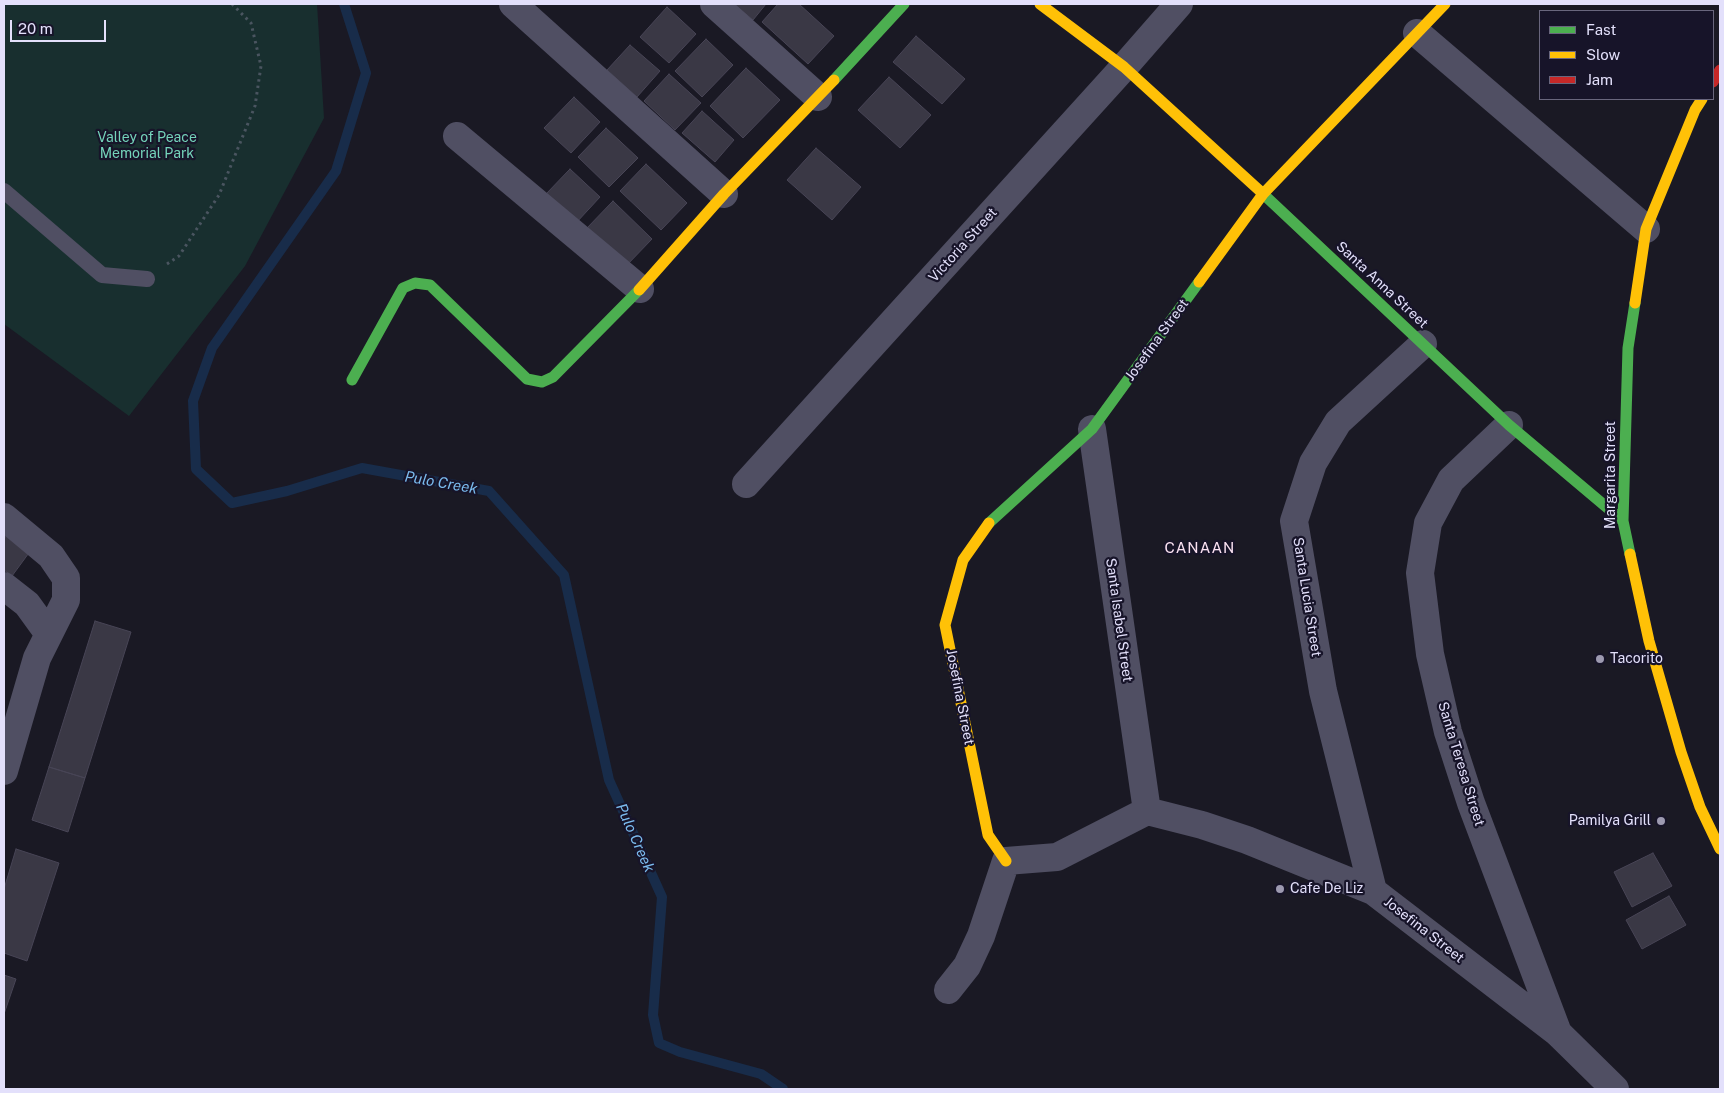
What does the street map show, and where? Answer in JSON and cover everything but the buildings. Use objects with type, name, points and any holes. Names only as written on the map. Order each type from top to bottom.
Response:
[{"type":"street","points":[[513,4],[724,194]]},
{"type":"street","points":[[714,4],[818,97]]},
{"type":"street","points":[[352,380],[403,288],[415,284],[430,285],[527,379],[542,382],[553,377],[640,289],[724,194],[818,97],[904,4]]},
{"type":"street","name":"Santa Anna Street","points":[[1040,4],[1124,68],[1263,194],[1509,425],[1623,521]]},
{"type":"street","name":"Victoria Street","points":[[746,484],[1124,68],[1179,4]]},
{"type":"street","name":"Josefina Street","points":[[1006,861],[988,835],[945,625],[963,560],[991,521],[1092,428],[1263,194],[1445,4]]},
{"type":"street","points":[[1417,34],[1646,229]]},
{"type":"street","name":"Margarita Street","points":[[1701,100],[1695,110],[1646,229],[1628,348],[1623,521],[1649,641],[1681,752],[1700,808],[1720,849]]},
{"type":"street","points":[[457,136],[640,289]]},
{"type":"street","name":"Santa Lucia Street","points":[[1373,890],[1323,691],[1294,521],[1313,463],[1338,422],[1422,344]]},
{"type":"street","name":"Santa Teresa Street","points":[[1509,425],[1451,480],[1428,522],[1420,573],[1430,654],[1448,732],[1471,803],[1558,1033]]},
{"type":"street","name":"Santa Isabel Street","points":[[1092,428],[1147,811]]},
{"type":"street","points":[[4,517],[51,556],[66,578],[66,600],[37,658],[4,771]]},
{"type":"street","points":[[4,586],[27,604],[48,633]]},
{"type":"street","points":[[948,990],[967,966],[982,936],[1006,861],[1057,857],[1147,811]]},
{"type":"street","name":"Josefina Street","points":[[1147,811],[1202,825],[1246,840],[1373,890],[1558,1033],[1615,1089]]},
{"type":"lane","points":[[4,191],[102,275],[148,279]]},
{"type":"path","points":[[148,279],[179,256],[220,194],[255,106],[261,66],[251,23],[232,4]]},
{"type":"green space","name":"Valley of Peace Memorial Park","points":[[4,4],[317,4],[324,118],[245,266],[129,416],[4,324]]},
{"type":"waterway","name":"Pulo Creek","points":[[344,4],[366,73],[336,171],[212,348],[193,401],[196,469],[232,503],[287,491],[362,468],[489,491],[564,575],[609,780],[662,897],[653,1015],[659,1043],[680,1052],[761,1074],[783,1089]]},
{"type":"traffic: fast","points":[[834,80],[904,4]]},
{"type":"traffic: fast","points":[[1260,191],[1509,425],[1623,521]]},
{"type":"traffic: fast","points":[[989,523],[1092,429],[1199,282]]},
{"type":"traffic: fast","points":[[352,380],[403,288],[415,283],[430,285],[527,379],[542,382],[553,377],[639,290]]},
{"type":"traffic: fast","points":[[1630,554],[1623,521],[1628,348],[1635,303]]},
{"type":"traffic: slow","points":[[1040,4],[1124,67],[1260,191]]},
{"type":"traffic: slow","points":[[1199,282],[1263,194],[1445,4]]},
{"type":"traffic: slow","points":[[639,290],[724,194],[834,80]]},
{"type":"traffic: slow","points":[[1635,303],[1646,229],[1695,110],[1701,100]]},
{"type":"traffic: slow","points":[[989,523],[963,560],[945,625],[988,835],[1006,861]]},
{"type":"traffic: slow","points":[[1630,554],[1649,641],[1681,752],[1700,807],[1720,849]]},
{"type":"traffic: jam","points":[[1714,80],[1720,70]]},
{"type":"place","name":"Tacorito","points":[[1600,659]]},
{"type":"place","name":"Pamilya Grill","points":[[1661,821]]},
{"type":"place","name":"Cafe De Liz","points":[[1280,889]]},
{"type":"district","name":"CANAAN","points":[[1200,548]]}]
